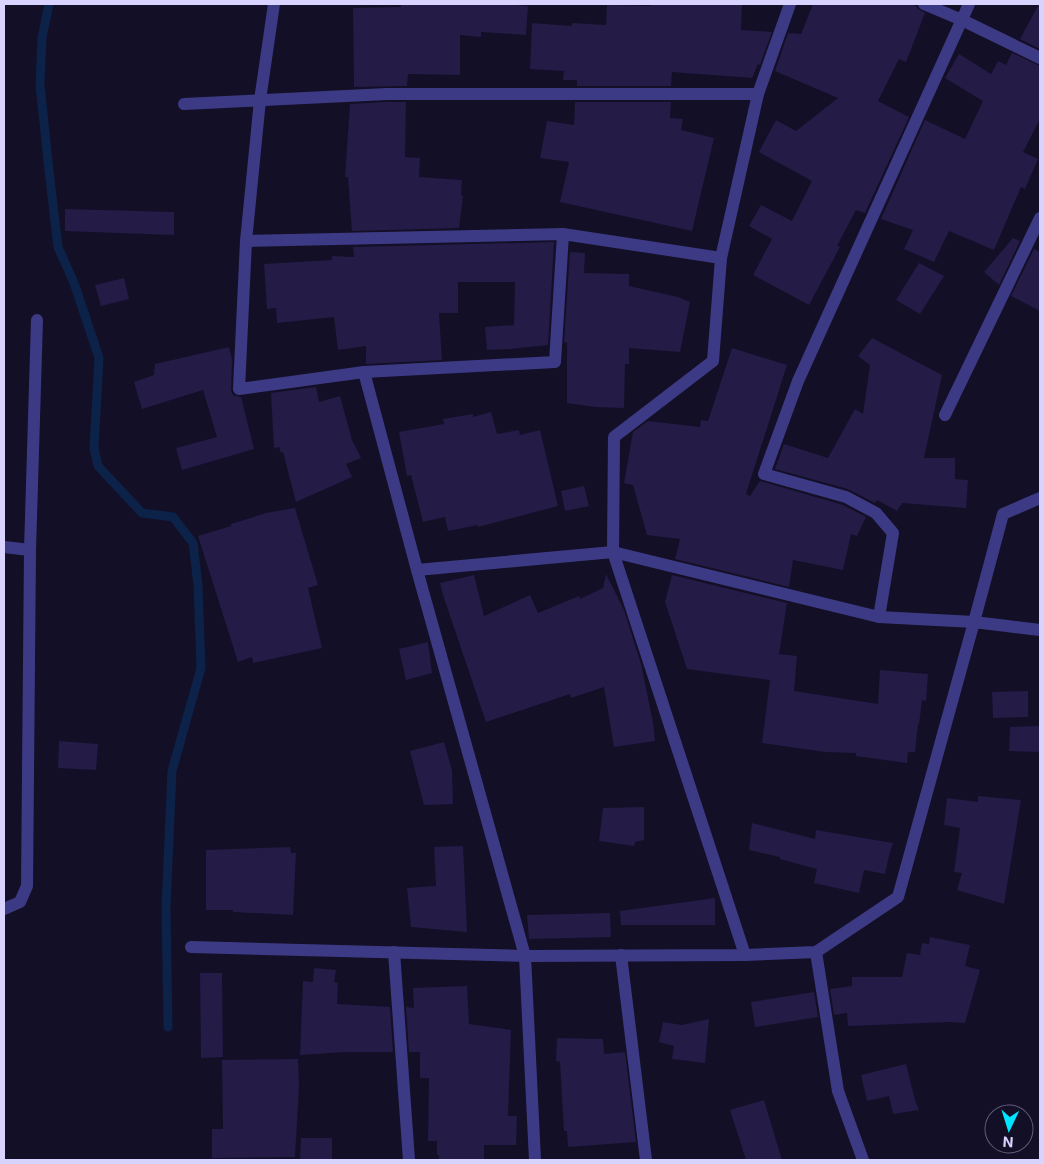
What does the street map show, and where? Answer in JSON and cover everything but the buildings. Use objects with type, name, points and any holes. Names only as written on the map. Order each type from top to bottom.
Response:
[{"type":"street","points":[[274,4],[260,100],[246,241],[239,389],[364,372],[555,362],[563,234]]},
{"type":"street","points":[[745,954],[613,552],[614,437],[714,361],[721,258],[758,94],[790,4]]},
{"type":"street","points":[[924,4],[962,20],[1040,58]]},
{"type":"street","points":[[879,618],[893,533],[876,514],[846,497],[764,474],[798,381],[969,4]]},
{"type":"street","points":[[184,104],[387,94],[758,94]]},
{"type":"street","points":[[945,416],[1040,218]]},
{"type":"street","points":[[246,241],[563,234],[721,258]]},
{"type":"street","points":[[4,909],[20,902],[27,886],[30,550],[37,320]]},
{"type":"street","points":[[364,372],[416,570],[525,956],[535,1160]]},
{"type":"street","points":[[191,947],[525,956],[816,952],[898,897],[1003,514],[1040,498]]},
{"type":"street","points":[[4,547],[30,550]]},
{"type":"street","points":[[416,570],[613,552],[879,618],[974,622],[1040,630]]},
{"type":"street","points":[[394,952],[409,1160]]},
{"type":"street","points":[[816,952],[838,1091],[863,1160]]},
{"type":"street","points":[[621,955],[646,1160]]},
{"type":"waterway","points":[[49,4],[42,38],[40,85],[49,171],[58,247],[74,283],[99,358],[94,448],[98,466],[142,513],[173,517],[193,543],[198,585],[201,668],[172,771],[166,907],[168,1027]]}]
